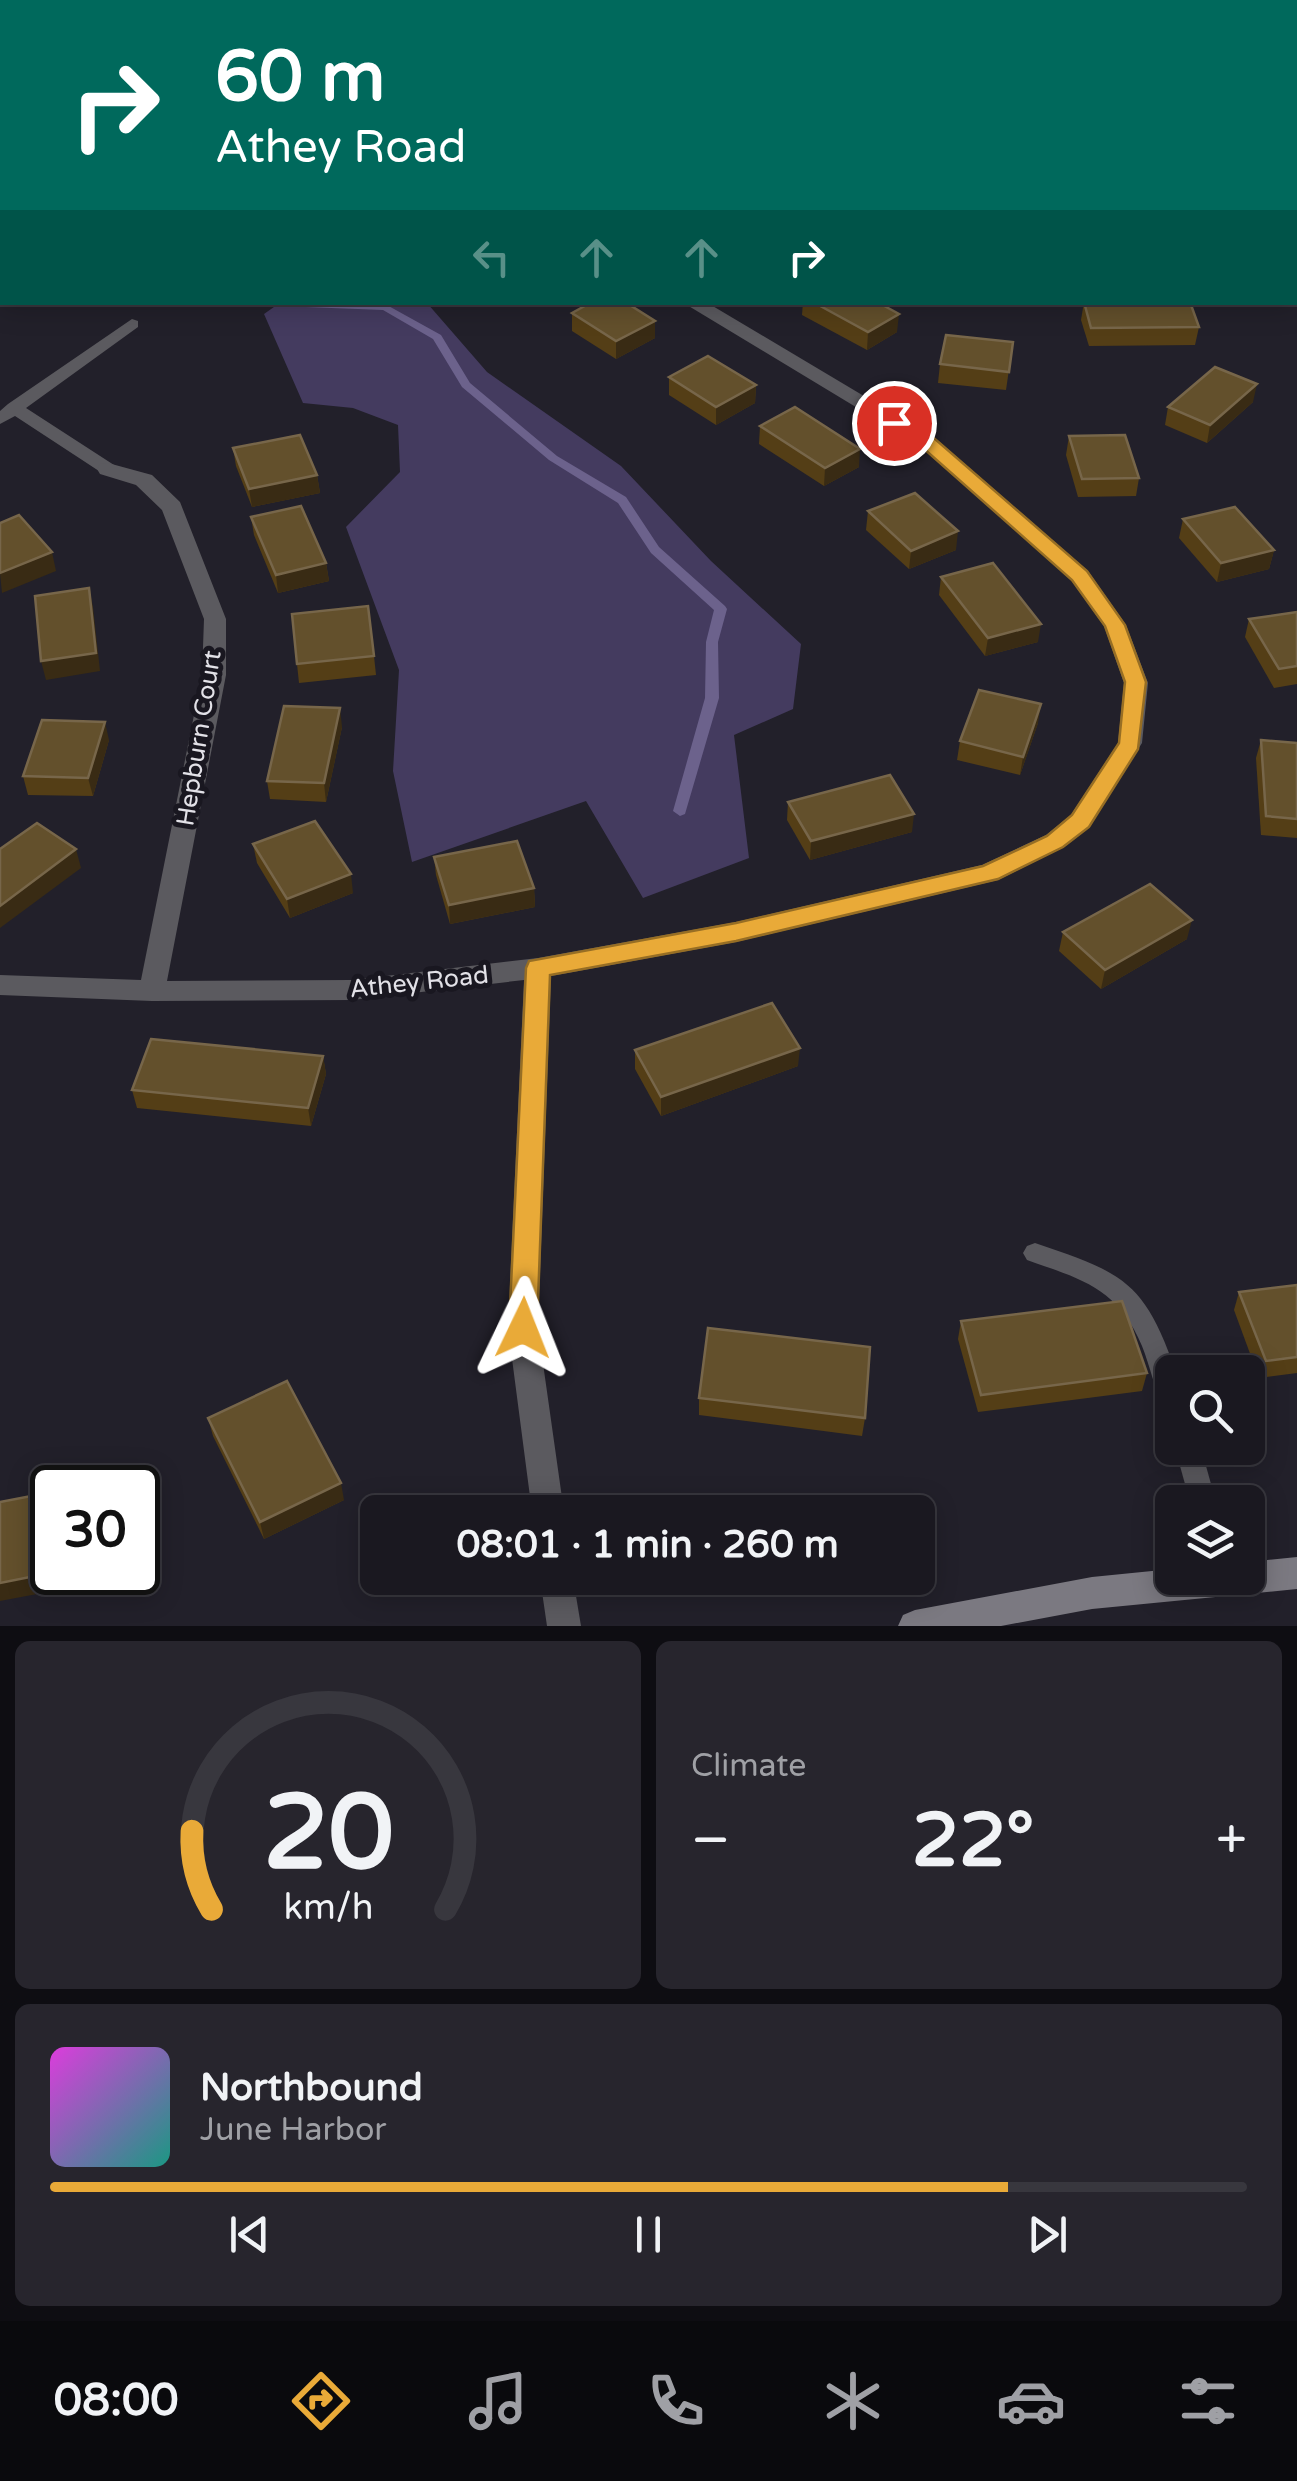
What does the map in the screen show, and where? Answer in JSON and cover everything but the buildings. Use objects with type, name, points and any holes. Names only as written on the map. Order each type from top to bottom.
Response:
[{"type":"main road","points":[[1265,1576],[1297,1573]]},
{"type":"main road","points":[[914,1626],[1092,1594],[1155,1587]]},
{"type":"street","name":"Athey Road","points":[[0,985],[152,991],[352,990],[538,968],[736,932],[989,873],[1055,842],[1080,821],[1130,743],[1136,682],[1115,625],[1080,576],[928,443],[696,305]]},
{"type":"street","name":"Hepburn Court","points":[[108,469],[144,480],[172,507],[215,619],[214,675],[152,991]]},
{"type":"street","points":[[538,968],[523,1328],[546,1495]]},
{"type":"street","points":[[559,1595],[564,1626]]},
{"type":"lane","points":[[108,469],[7,414],[132,324]]},
{"type":"lane","points":[[1035,1253],[1096,1274],[1120,1290],[1141,1316],[1156,1355]]},
{"type":"shaded area","points":[[277,305],[429,305],[487,372],[621,466],[711,561],[801,644],[793,709],[734,735],[749,858],[643,898],[586,801],[412,862],[393,771],[399,670],[346,527],[400,472],[398,425],[353,408],[303,403],[264,314]]},
{"type":"waterway","points":[[332,305],[385,307],[437,337],[466,385],[553,458],[622,500],[655,550],[721,609],[712,642],[712,698],[680,811]]},
{"type":"route","points":[[523,1328],[538,968],[736,932],[989,873],[1055,842],[1080,821],[1130,743],[1136,682],[1115,625],[1080,576],[928,443],[894,423]]}]
